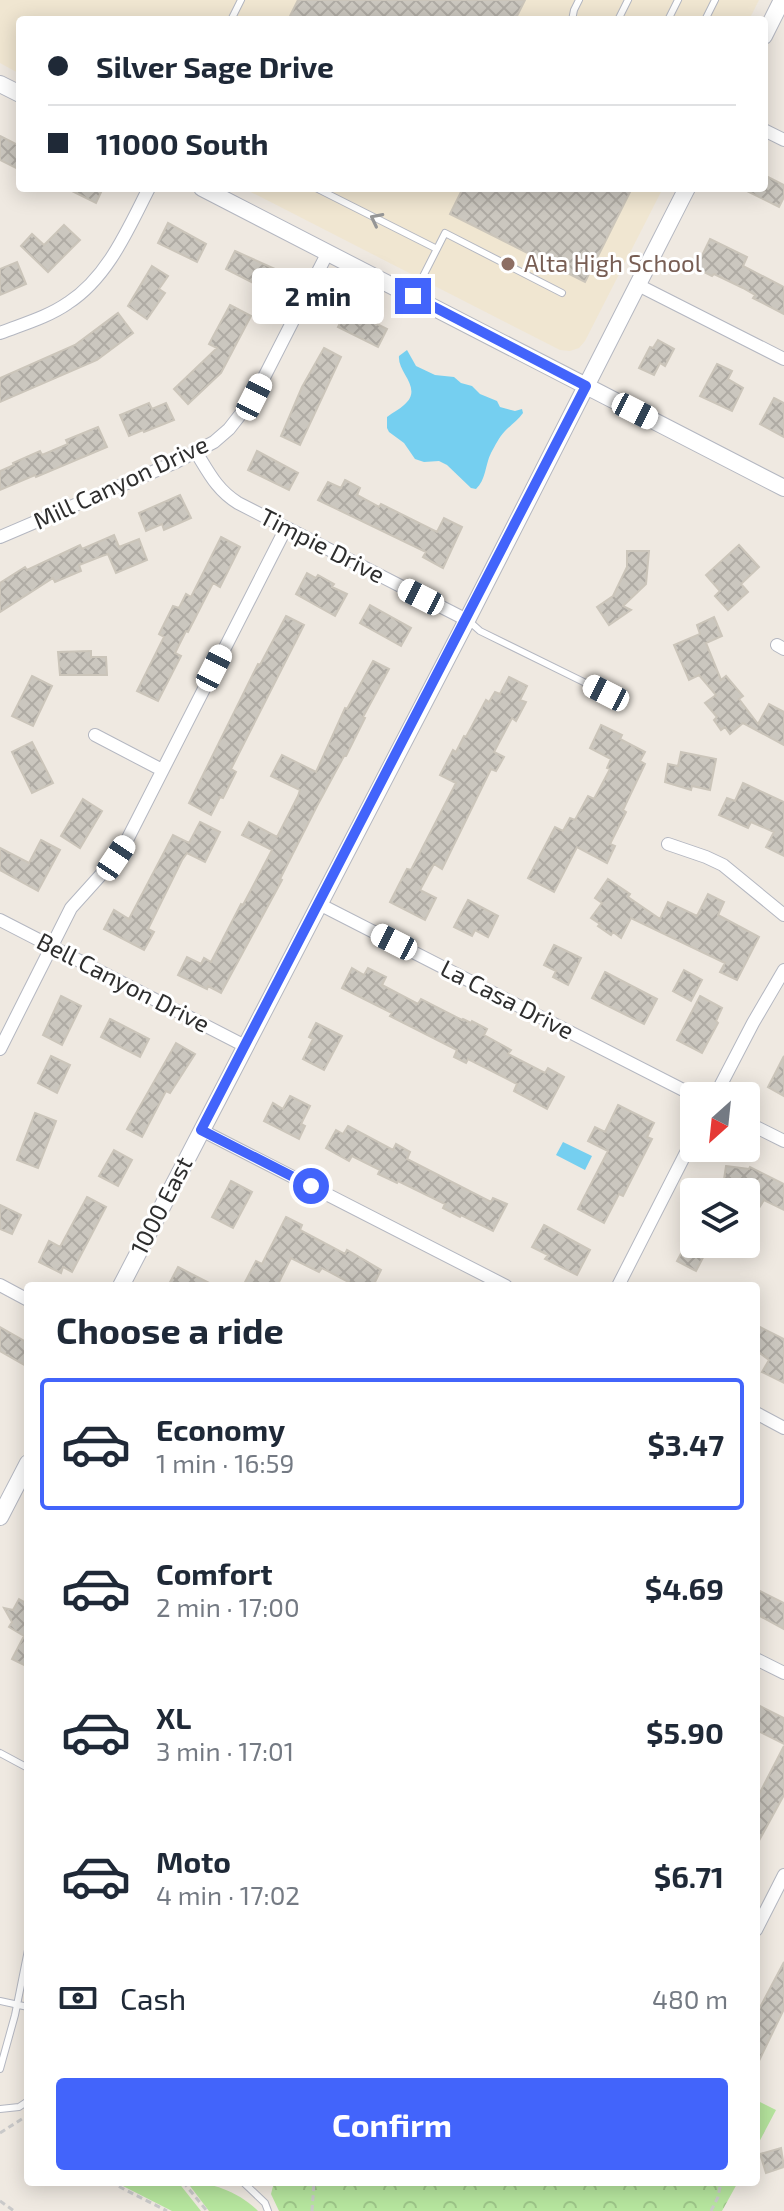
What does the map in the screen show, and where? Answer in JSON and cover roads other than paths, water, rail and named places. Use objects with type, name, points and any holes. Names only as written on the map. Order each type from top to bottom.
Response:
[{"type":"street","points":[[768,28],[782,0]]},
{"type":"street","points":[[0,333],[49,314],[86,289],[115,253],[147,192]]},
{"type":"street","points":[[210,192],[784,488]]},
{"type":"street","name":"1000 East","points":[[123,1282],[685,192]]},
{"type":"street","name":"Mill Canyon Drive","points":[[0,537],[196,452],[229,429],[254,397],[328,252]]},
{"type":"street","points":[[638,285],[784,359]]},
{"type":"street","name":"Timpie Drive","points":[[196,452],[214,484],[225,495],[467,620]]},
{"type":"street","points":[[0,1049],[71,908],[125,844],[286,528]]},
{"type":"street","points":[[95,735],[162,770]]},
{"type":"street","points":[[668,844],[723,865],[784,915]]},
{"type":"street","name":"La Casa Drive","points":[[319,904],[680,1088]]},
{"type":"street","name":"Bell Canyon Drive","points":[[0,920],[245,1046]]},
{"type":"street","points":[[722,1082],[784,970]]},
{"type":"street","points":[[760,1129],[784,1141]]},
{"type":"street","points":[[201,1130],[498,1282]]},
{"type":"street","points":[[620,1282],[681,1162]]},
{"type":"street","points":[[0,1285],[24,1298]]},
{"type":"street","points":[[760,1415],[784,1428]]},
{"type":"street","points":[[0,1516],[24,1471]]},
{"type":"street","points":[[760,1661],[784,1673]]},
{"type":"street","points":[[760,1922],[784,1875]]},
{"type":"lane","points":[[324,192],[437,249]]},
{"type":"lane","points":[[413,296],[445,233],[562,293]]},
{"type":"lane","points":[[467,620],[480,631],[606,693]]},
{"type":"lane","points":[[0,1753],[24,1766]]},
{"type":"lane","points":[[0,2069],[24,1970]]},
{"type":"lane","points":[[0,2001],[24,2006]]},
{"type":"lane","points":[[0,2109],[24,2104]]},
{"type":"lane","points":[[247,2186],[265,2203],[268,2211]]},
{"type":"water","points":[[407,350],[416,366],[435,375],[454,377],[497,401],[500,407],[515,411],[522,409],[523,413],[497,442],[476,489],[439,461],[415,459],[404,443],[387,428],[387,417],[404,405],[411,393],[399,362],[399,356]]},
{"type":"water","points":[[563,1142],[592,1156],[585,1170],[556,1155]]},
{"type":"place","name":"Alta High School","points":[[508,264]]}]
